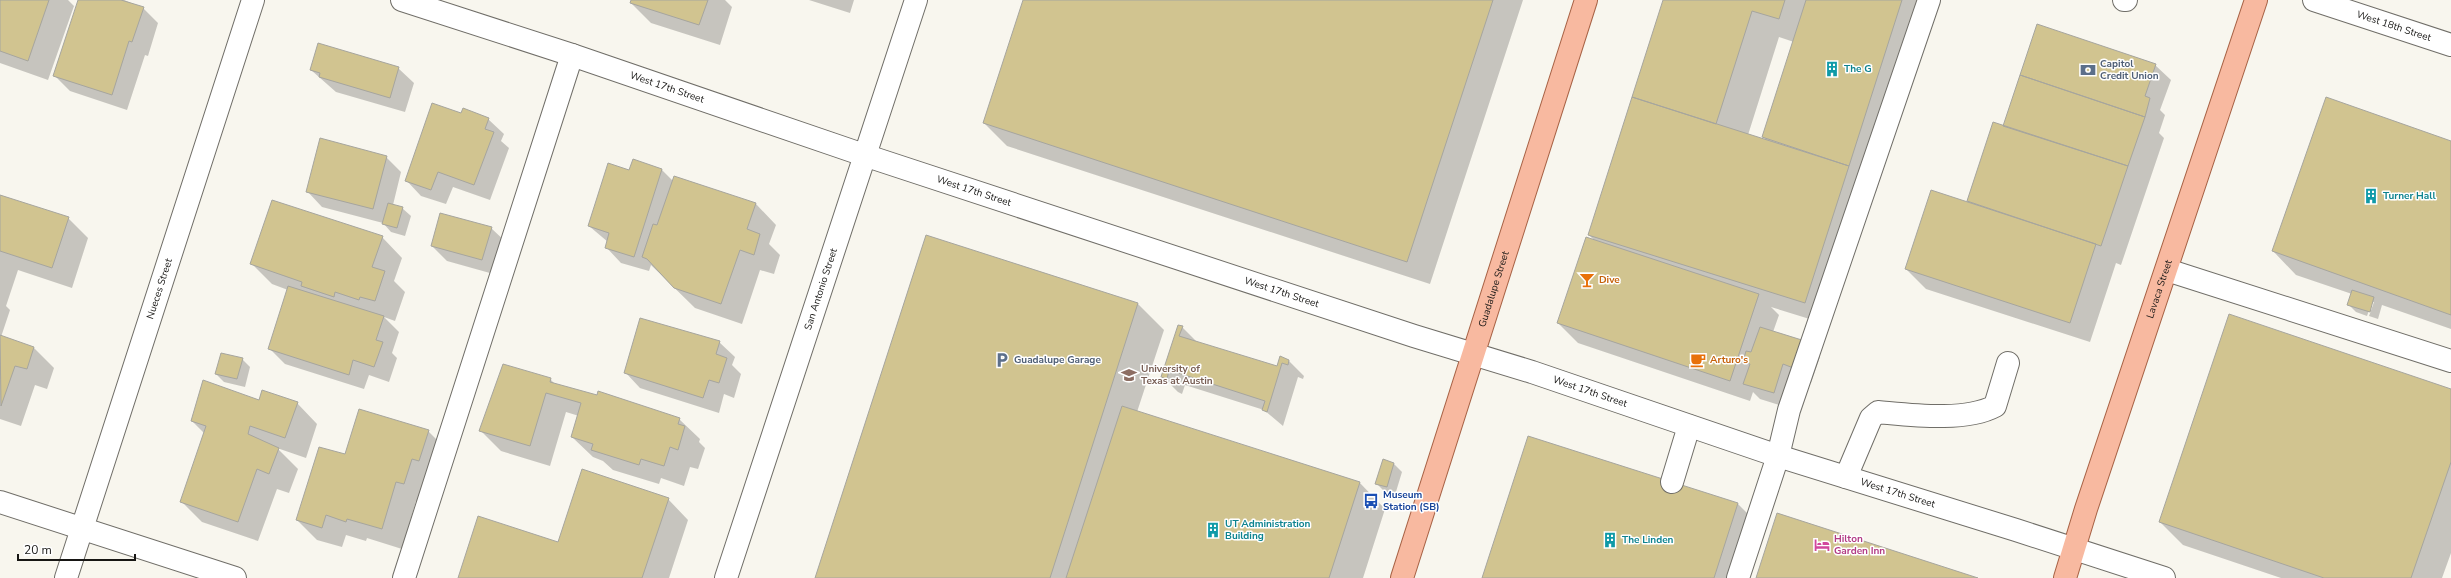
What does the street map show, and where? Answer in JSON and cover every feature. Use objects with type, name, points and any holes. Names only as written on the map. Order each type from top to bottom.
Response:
[{"type":"main road","name":"Guadalupe Street","points":[[1402,578],[1586,0]]},
{"type":"main road","name":"Lavaca Street","points":[[2065,578],[2256,0]]},
{"type":"street","name":"Nueces Street","points":[[66,578],[254,0]]},
{"type":"street","name":"West 17th Street","points":[[402,0],[572,55],[864,155],[1473,354],[1778,456],[2074,548],[2164,578]]},
{"type":"street","name":"San Antonio Street","points":[[726,578],[916,0]]},
{"type":"street","points":[[1738,578],[1778,456],[1789,410],[1929,0]]},
{"type":"street","name":"West 18th Street","points":[[2314,0],[2451,45]]},
{"type":"street","points":[[404,578],[572,55]]},
{"type":"street","points":[[2167,270],[2451,361]]},
{"type":"street","points":[[1846,477],[1871,418],[1878,412],[1906,415],[1984,412],[1995,406],[2008,363]]},
{"type":"street","points":[[1672,482],[1689,426]]},
{"type":"street","points":[[0,502],[81,530],[235,578]]},
{"type":"building","points":[[0,0],[49,0],[28,61],[0,51]]},
{"type":"building","points":[[78,0],[121,0],[144,7],[132,42],[129,41],[112,95],[53,76]]},
{"type":"building","points":[[631,0],[708,0],[699,25],[630,3]]},
{"type":"building","points":[[1023,0],[1493,0],[1407,262],[983,123]]},
{"type":"building","points":[[1663,0],[1785,0],[1779,19],[1752,11],[1716,124],[1632,97]]},
{"type":"building","name":"The G","points":[[1806,0],[1902,0],[1849,166],[1762,137]]},
{"type":"building","name":"Capitol Credit Union","points":[[2037,24],[2156,64],[2145,96],[2150,98],[2145,117],[2020,75]]},
{"type":"building","points":[[318,43],[399,67],[390,98],[319,77],[320,73],[310,70]]},
{"type":"building","points":[[2020,75],[2145,117],[2128,166],[2003,126]]},
{"type":"building","points":[[1632,97],[1849,166],[1805,303],[1588,235]]},
{"type":"building","name":"Turner Hall","points":[[2326,97],[2451,141],[2451,315],[2272,251]]},
{"type":"building","points":[[432,103],[461,113],[463,108],[489,118],[485,129],[494,132],[474,185],[438,172],[431,190],[405,181]]},
{"type":"building","points":[[1993,122],[2128,166],[2101,246],[1967,201]]},
{"type":"building","points":[[320,138],[387,156],[373,209],[306,192]]},
{"type":"building","points":[[633,159],[662,169],[634,257],[605,248],[609,233],[588,226],[608,163],[629,170]]},
{"type":"building","points":[[674,176],[756,203],[747,229],[760,234],[754,255],[740,250],[721,304],[674,288],[647,259],[642,257],[653,224],[657,225]]},
{"type":"building","points":[[1931,190],[2096,244],[2070,323],[1905,269]]},
{"type":"building","points":[[0,195],[69,217],[52,268],[0,251]]},
{"type":"building","points":[[272,200],[383,236],[372,267],[385,271],[375,301],[360,297],[359,300],[335,292],[334,297],[301,286],[302,282],[250,264]]},
{"type":"building","points":[[388,203],[403,207],[397,228],[382,224]]},
{"type":"building","points":[[440,213],[492,227],[482,260],[431,246]]},
{"type":"building","name":"Guadalupe Garage","points":[[926,235],[1138,303],[1050,578],[815,578]]},
{"type":"building","points":[[1586,237],[1759,294],[1730,381],[1557,323]]},
{"type":"building","points":[[288,286],[384,316],[376,340],[383,342],[374,367],[353,360],[349,375],[268,349]]},
{"type":"building","points":[[2352,290],[2374,297],[2370,312],[2347,305]]},
{"type":"building","points":[[2229,314],[2451,389],[2451,462],[2411,578],[2324,578],[2159,522]]},
{"type":"building","points":[[640,318],[720,341],[716,354],[727,358],[719,383],[709,380],[703,398],[624,373]]},
{"type":"building","points":[[1178,325],[1183,326],[1179,336],[1277,366],[1280,356],[1289,360],[1288,365],[1282,363],[1267,412],[1262,410],[1265,401],[1169,370],[1167,379],[1161,377]]},
{"type":"building","points":[[1760,327],[1805,341],[1796,369],[1783,364],[1774,393],[1743,384],[1750,364],[1743,362],[1746,351],[1751,352]]},
{"type":"building","points":[[0,335],[34,347],[27,369],[15,366],[1,406]]},
{"type":"building","points":[[221,353],[243,358],[237,379],[215,374]]},
{"type":"building","points":[[503,364],[551,378],[550,382],[597,395],[598,391],[680,418],[678,424],[685,426],[678,450],[670,447],[664,466],[641,459],[639,465],[591,450],[593,444],[571,437],[581,403],[546,393],[530,446],[479,431]]},
{"type":"building","points":[[203,380],[259,400],[262,390],[298,402],[285,438],[250,426],[248,434],[279,448],[269,474],[257,469],[238,522],[180,502],[206,426],[191,421]]},
{"type":"building","name":"UT Administration Building","points":[[1122,406],[1360,482],[1329,578],[1066,578]]},
{"type":"building","points":[[359,409],[429,430],[419,461],[412,459],[404,484],[396,482],[382,529],[347,519],[346,522],[326,515],[322,528],[296,520],[319,447],[345,454]]},
{"type":"building","name":"The Linden","points":[[1528,436],[1738,503],[1714,578],[1482,578]]},
{"type":"building","points":[[1383,459],[1394,463],[1387,487],[1375,484]]},
{"type":"building","points":[[582,469],[669,498],[642,578],[458,578],[478,516],[558,542]]},
{"type":"building","name":"Hilton Garden Inn","points":[[1777,513],[1978,578],[1756,578]]},
{"type":"place","name":"The G","points":[[1832,69]]},
{"type":"place","name":"Capitol Credit Union","points":[[2088,70]]},
{"type":"place","name":"Turner Hall","points":[[2371,196]]},
{"type":"place","name":"Dive","points":[[1587,280]]},
{"type":"place","name":"Guadalupe Garage","points":[[1002,360]]},
{"type":"place","name":"Arturo's","points":[[1698,360]]},
{"type":"place","name":"University of Texas at Austin","points":[[1129,375]]},
{"type":"place","name":"Museum Station (SB)","points":[[1371,501]]},
{"type":"place","name":"UT Administration Building","points":[[1213,530]]},
{"type":"place","name":"The Linden","points":[[1610,540]]},
{"type":"place","name":"Hilton Garden Inn","points":[[1822,545]]}]
